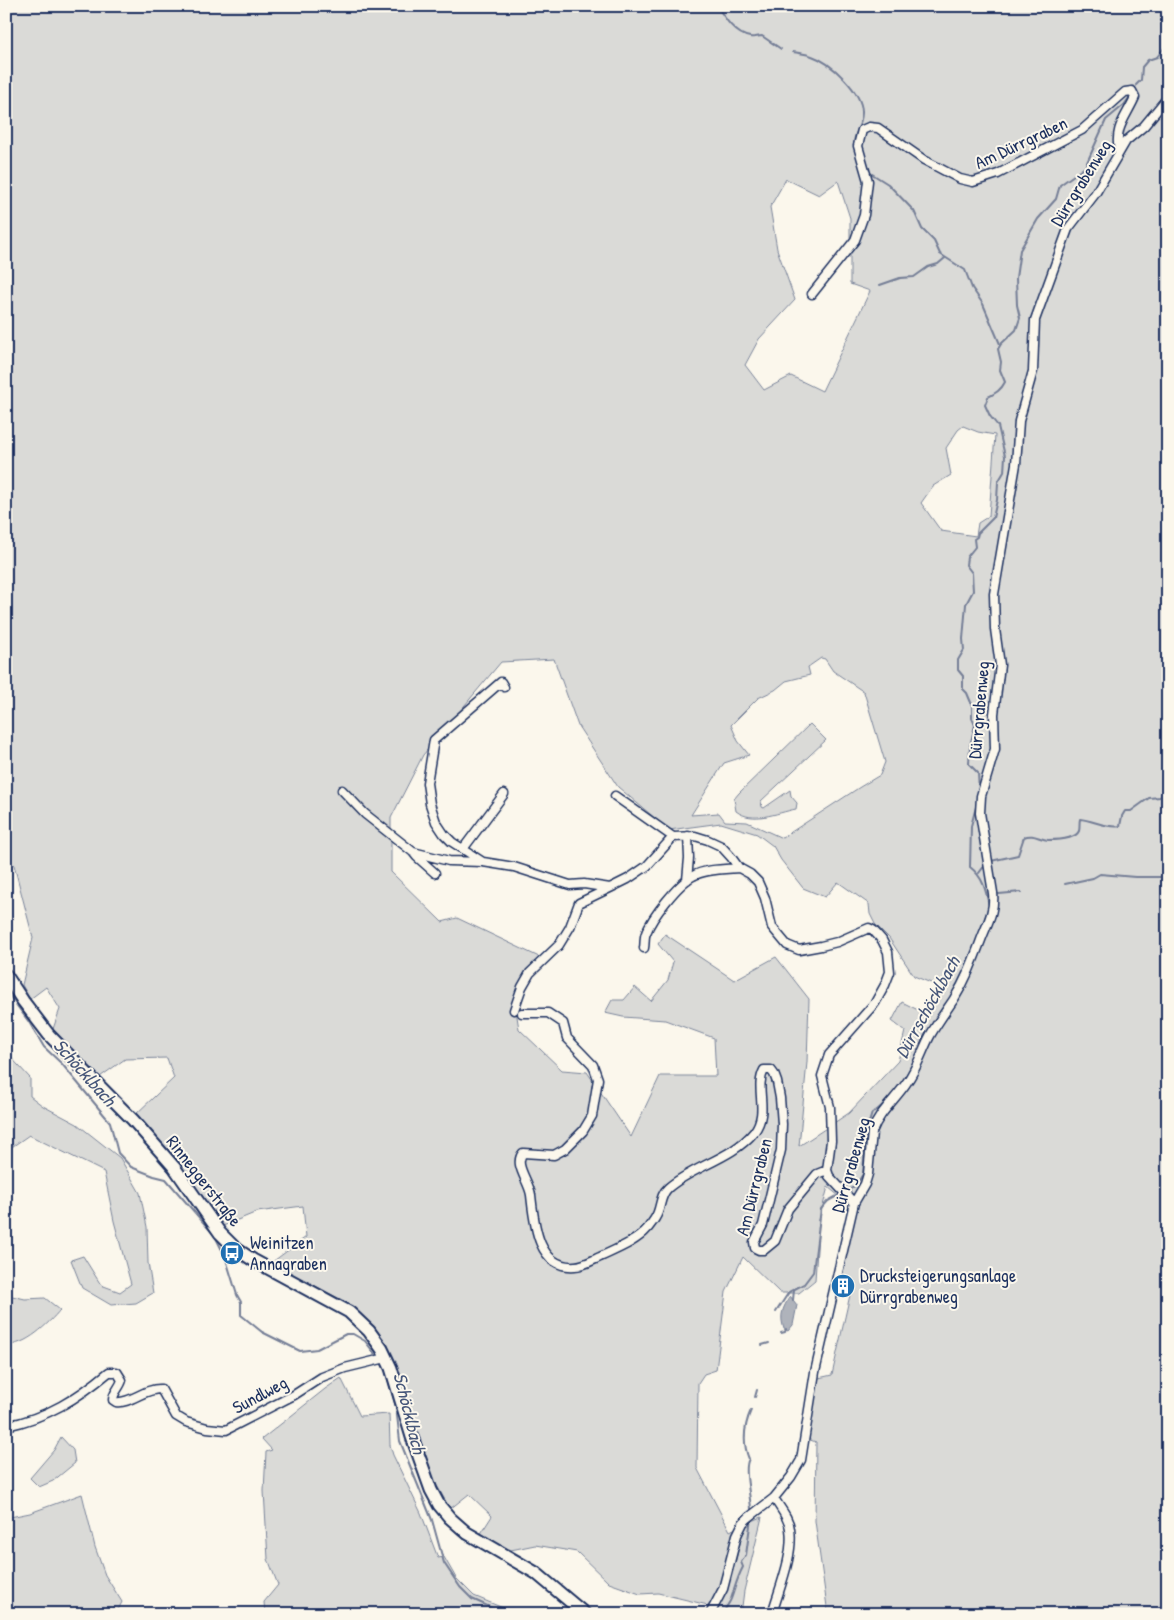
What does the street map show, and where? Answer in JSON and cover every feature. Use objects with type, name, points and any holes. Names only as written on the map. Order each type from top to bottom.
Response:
[{"type":"main road","name":"Rinneggerstraße","points":[[6,975],[49,1035],[133,1120],[174,1168],[220,1233],[235,1248],[253,1260],[349,1312],[369,1331],[386,1358],[423,1471],[439,1505],[467,1533],[536,1573],[585,1614]]},
{"type":"street","name":"Am Dürrgraben","points":[[812,294],[855,240],[864,215],[868,181],[858,146],[862,130],[869,126],[878,128],[948,174],[960,180],[973,182],[998,174],[1082,130],[1125,92],[1132,91],[1135,97],[1118,134],[1117,140],[1120,151]]},
{"type":"street","name":"Dürrgrabenweg","points":[[710,1614],[724,1589],[737,1535],[743,1523],[774,1498],[791,1478],[801,1460],[815,1372],[854,1203],[865,1184],[868,1174],[872,1132],[878,1118],[901,1092],[919,1063],[941,1016],[954,1000],[971,968],[991,917],[994,893],[980,813],[981,796],[995,749],[994,714],[1000,665],[995,628],[994,594],[1016,464],[1019,420],[1034,371],[1034,320],[1068,229],[1095,194],[1126,141],[1144,126],[1168,97]]},
{"type":"street","points":[[483,862],[444,834],[436,822],[430,804],[428,783],[432,746],[434,740],[501,682],[504,687]]},
{"type":"street","points":[[342,790],[365,814],[413,852],[417,858],[435,873]]},
{"type":"street","points":[[463,849],[504,794]]},
{"type":"street","points":[[615,796],[673,837],[695,836],[720,846],[739,868],[750,874],[758,882],[765,898],[772,927],[787,945],[799,950],[821,946],[837,942],[862,930],[871,928],[882,940],[888,952],[890,972],[885,985],[875,1004],[829,1055],[822,1076],[830,1107],[831,1141],[827,1170],[854,1203]]},
{"type":"street","points":[[687,880],[688,836]]},
{"type":"street","name":"Am Dürrgraben","points":[[673,837],[647,866],[628,879],[579,903],[570,927],[559,945],[530,973],[522,987],[518,1012],[548,1013],[563,1023],[567,1038],[593,1065],[598,1079],[591,1119],[579,1136],[554,1155],[538,1155],[530,1152],[523,1153],[520,1156],[519,1163],[530,1192],[534,1223],[541,1245],[552,1259],[564,1266],[577,1266],[609,1253],[640,1236],[658,1214],[667,1189],[679,1179],[733,1149],[753,1133],[760,1122],[762,1112],[761,1080],[764,1070],[771,1070],[777,1082],[782,1124],[782,1150],[763,1225],[754,1242],[755,1248],[764,1250],[775,1241],[788,1209],[818,1174],[827,1170]]},
{"type":"street","points":[[413,852],[449,861],[483,862],[514,866],[570,885],[584,884],[610,888]]},
{"type":"street","points":[[644,948],[645,934],[675,890],[694,875],[739,868]]},
{"type":"street","name":"Sundlweg","points":[[6,1426],[54,1411],[79,1396],[109,1372],[117,1372],[122,1380],[113,1396],[113,1400],[116,1402],[123,1402],[156,1388],[161,1389],[176,1416],[186,1422],[207,1428],[226,1430],[294,1395],[322,1377],[345,1368],[386,1358]]},
{"type":"street","points":[[772,1614],[790,1554],[790,1529],[785,1514],[774,1498]]},
{"type":"shaded area","points":[[6,6],[1168,6],[1168,1614],[828,1614],[815,1521],[816,1442],[807,1439],[814,1379],[832,1375],[852,1286],[837,1276],[851,1206],[828,1187],[819,1220],[815,1280],[799,1293],[780,1293],[743,1257],[726,1292],[716,1370],[704,1374],[698,1383],[697,1468],[730,1531],[736,1528],[727,1571],[712,1606],[658,1593],[640,1594],[609,1583],[577,1552],[535,1545],[506,1551],[463,1539],[473,1534],[480,1535],[492,1516],[469,1494],[450,1509],[425,1464],[372,1326],[346,1302],[271,1263],[306,1237],[303,1206],[257,1212],[223,1226],[188,1179],[135,1115],[174,1078],[167,1058],[125,1059],[97,1079],[53,1029],[60,1009],[46,987],[30,999],[22,985],[33,938],[14,865],[6,857]],"holes":[[[786,179],[819,195],[838,181],[850,218],[850,284],[870,291],[822,391],[791,376],[764,390],[745,365],[759,339],[795,300],[777,249],[770,207]],[[963,426],[978,432],[995,435],[989,516],[978,523],[976,536],[941,531],[921,503],[933,486],[951,475],[946,448],[958,430]],[[821,658],[825,659],[833,671],[864,692],[885,762],[880,775],[782,838],[747,822],[725,821],[719,813],[691,815],[724,763],[749,755],[738,741],[731,725],[758,698],[775,690],[786,681],[810,675],[808,667]],[[554,659],[578,726],[618,787],[669,830],[721,823],[757,834],[773,846],[781,860],[803,888],[825,897],[838,882],[869,904],[870,914],[875,924],[889,938],[914,976],[943,988],[922,1012],[902,1002],[892,1021],[905,1031],[898,1061],[849,1113],[799,1146],[807,1062],[809,999],[776,957],[734,980],[665,934],[658,944],[673,962],[668,980],[651,1001],[635,987],[624,1000],[612,1000],[605,1013],[623,1017],[665,1020],[714,1038],[716,1076],[660,1076],[631,1137],[587,1072],[562,1070],[519,1029],[514,998],[539,957],[457,918],[442,922],[391,872],[391,818],[423,755],[501,662]]]},
{"type":"shaded area","points":[[810,724],[826,740],[761,801],[764,808],[790,790],[791,796],[797,803],[796,809],[757,817],[743,815],[736,811],[734,799],[739,793]]},
{"type":"shaded area","points":[[7,1053],[30,1078],[30,1096],[43,1106],[77,1124],[120,1158],[140,1193],[147,1227],[148,1263],[153,1293],[136,1303],[111,1305],[82,1288],[71,1260],[83,1256],[101,1285],[120,1292],[131,1284],[114,1221],[104,1172],[29,1135],[6,1151]]},
{"type":"shaded area","points":[[6,1296],[25,1299],[45,1298],[60,1310],[49,1322],[29,1338],[6,1345]]},
{"type":"shaded area","points":[[790,1296],[797,1305],[793,1325],[788,1331],[784,1329],[782,1316]]},
{"type":"shaded area","points":[[341,1378],[360,1416],[389,1414],[390,1445],[393,1455],[421,1513],[438,1558],[444,1557],[456,1578],[474,1596],[503,1608],[514,1609],[526,1614],[265,1614],[264,1602],[278,1585],[268,1559],[264,1491],[266,1452],[272,1450],[262,1439]]},
{"type":"shaded area","points":[[61,1437],[73,1450],[75,1463],[53,1481],[39,1487],[30,1478],[54,1450]]},
{"type":"shaded area","points":[[82,1494],[95,1547],[105,1575],[122,1602],[116,1614],[6,1614],[6,1505],[9,1505],[10,1517],[30,1513]]},
{"type":"shaded area","points":[[762,1517],[744,1591],[741,1614],[714,1614],[734,1567],[745,1524]]},
{"type":"waterway","points":[[717,6],[731,25],[740,33],[751,37],[762,36],[781,49]]},
{"type":"waterway","name":"Dürrschöcklbach","points":[[1136,85],[1141,80],[1142,67],[1148,60],[1157,57],[1168,43]]},
{"type":"waterway","points":[[793,52],[812,56],[828,64],[844,79],[857,96],[862,113],[854,144],[858,158]]},
{"type":"waterway","name":"Dürrschöcklbach","points":[[979,791],[978,773],[969,764],[970,746],[975,725],[972,718],[972,705],[967,693],[963,689],[963,676],[958,670],[958,660],[964,650],[966,604],[973,591],[972,573],[966,565],[967,557],[975,547],[974,539],[993,518],[998,482],[1004,472],[1005,456],[998,426],[990,416],[985,405],[988,397],[998,391],[1005,382],[1000,370],[1001,362],[998,349],[1016,330],[1020,318],[1017,305],[1016,278],[1020,250],[1038,219],[1056,199],[1060,185],[1085,167],[1106,120],[1124,105],[1129,98]]},
{"type":"waterway","points":[[869,172],[888,184],[914,211],[922,229],[934,241],[940,254],[965,270],[972,288],[983,304],[1000,344]]},
{"type":"waterway","points":[[880,285],[900,278],[914,277],[945,258]]},
{"type":"waterway","points":[[991,861],[1018,855],[1024,837],[1027,836],[1048,840],[1065,839],[1074,836],[1079,831],[1080,819],[1116,827],[1120,826],[1125,811],[1131,811],[1149,798],[1160,797],[1168,787]]},
{"type":"waterway","name":"Dürrschöcklbach","points":[[977,803],[971,826],[970,867],[983,884],[989,906]]},
{"type":"waterway","points":[[979,873],[985,865]]},
{"type":"waterway","points":[[1065,884],[1093,878],[1100,874],[1168,877]]},
{"type":"waterway","points":[[999,894],[1021,892]]},
{"type":"waterway","name":"Dürrschöcklbach","points":[[979,936],[988,910]]},
{"type":"waterway","name":"Schöcklbach","points":[[6,991],[29,1022],[44,1047],[62,1064],[110,1122],[118,1153],[131,1167],[166,1179],[215,1236],[225,1256],[241,1302],[241,1315],[262,1332],[300,1351],[317,1349],[346,1334],[353,1334],[365,1341],[378,1358]]},
{"type":"waterway","name":"Dürrschöcklbach","points":[[934,1022],[952,995]]},
{"type":"waterway","name":"Dürrschöcklbach","points":[[904,1080],[917,1055]]},
{"type":"waterway","name":"Dürrschöcklbach","points":[[846,1192],[856,1185],[863,1174],[866,1132],[872,1113],[891,1097]]},
{"type":"waterway","name":"Dürrschöcklbach","points":[[776,1312],[789,1292],[804,1284],[813,1272],[821,1209],[828,1201],[839,1195]]},
{"type":"waterway","points":[[793,1300],[794,1290]]},
{"type":"waterway","points":[[781,1333],[785,1332],[786,1329]]},
{"type":"waterway","name":"Dürrschöcklbach","points":[[762,1345],[769,1343]]},
{"type":"waterway","name":"Schöcklbach","points":[[381,1362],[384,1365],[396,1407],[400,1441],[432,1520],[444,1563],[460,1587],[472,1599],[492,1608],[519,1614]]},
{"type":"waterway","name":"Dürrschöcklbach","points":[[755,1397],[757,1390]]},
{"type":"waterway","name":"Dürrschöcklbach","points":[[751,1410],[745,1428],[745,1440],[749,1459],[747,1463],[747,1476],[751,1510]]},
{"type":"waterway","name":"Dürrschöcklbach","points":[[723,1614],[743,1567],[741,1562],[746,1555],[751,1518]]},
{"type":"place","name":"Weinitzen Annagraben","points":[[232,1253]]},
{"type":"place","name":"Drucksteigerungsanlage Dürrgrabenweg","points":[[843,1286]]}]
